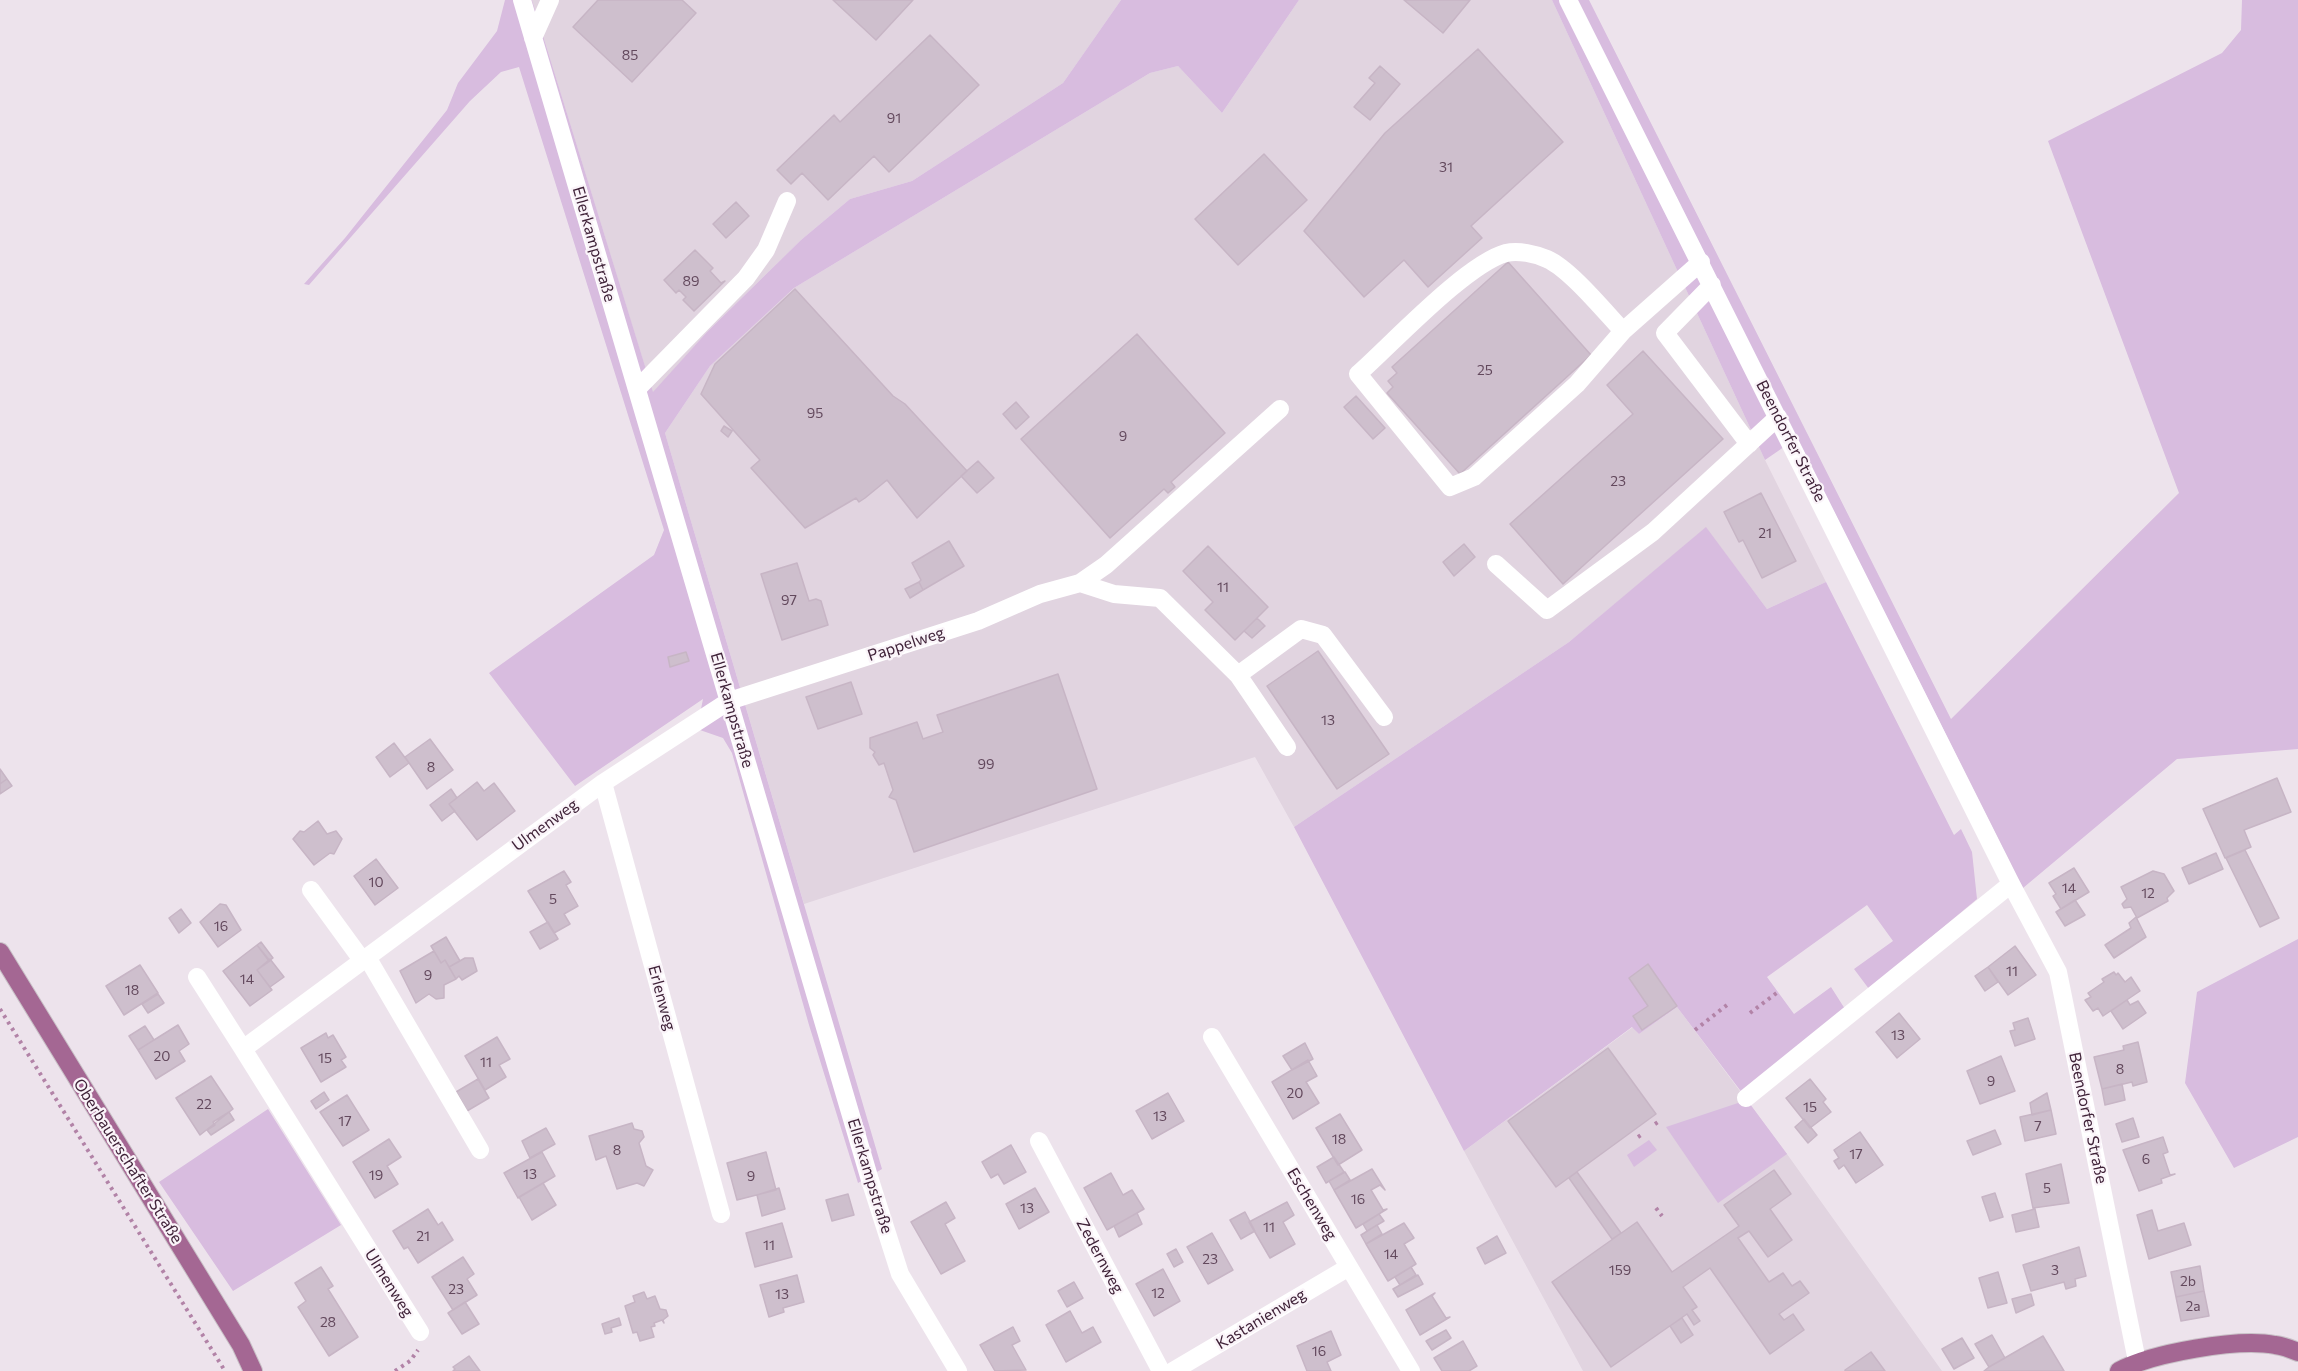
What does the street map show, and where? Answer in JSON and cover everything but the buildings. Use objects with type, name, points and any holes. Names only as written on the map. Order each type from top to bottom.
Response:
[{"type":"main road","name":"Oberbauerschafter Straße","points":[[0,952],[241,1345],[254,1371]]},
{"type":"main road","points":[[2119,1371],[2137,1361],[2235,1343],[2275,1345],[2298,1352]]},
{"type":"street","name":"Ellerkampstraße","points":[[522,0],[870,1180],[900,1274],[958,1371]]},
{"type":"street","points":[[533,38],[550,0]]},
{"type":"street","name":"Beendorfer Straße","points":[[1568,0],[1779,417],[2011,884],[2058,972],[2137,1361]]},
{"type":"street","points":[[637,389],[727,300],[756,266],[787,201]]},
{"type":"street","points":[[1623,332],[1580,286],[1549,260],[1529,253],[1507,252],[1472,271],[1358,374],[1450,487],[1474,477],[1577,384],[1623,332],[1701,262]]},
{"type":"street","points":[[1712,285],[1665,333],[1749,444]]},
{"type":"street","points":[[1080,583],[1106,565],[1280,409]]},
{"type":"street","points":[[1496,564],[1547,610],[1653,532],[1779,417]]},
{"type":"street","points":[[1080,583],[1114,594],[1160,598],[1238,675],[1287,747]]},
{"type":"street","name":"Pappelweg","points":[[729,702],[978,621],[1040,594],[1080,583]]},
{"type":"street","points":[[1238,675],[1301,629],[1323,635],[1384,717]]},
{"type":"street","name":"Ulmenweg","points":[[243,1050],[603,783],[729,702]]},
{"type":"street","name":"Erlenweg","points":[[603,783],[721,1214]]},
{"type":"street","points":[[1746,1098],[2011,884]]},
{"type":"street","points":[[311,890],[364,959],[480,1150]]},
{"type":"street","name":"Ulmenweg","points":[[197,977],[420,1332]]},
{"type":"street","name":"Eschenweg","points":[[1212,1037],[1411,1371]]},
{"type":"street","name":"Zedernweg","points":[[1039,1141],[1161,1371]]},
{"type":"street","name":"Kastanienweg","points":[[1173,1371],[1349,1267]]},
{"type":"path","points":[[1750,1013],[1778,992]]},
{"type":"path","points":[[1695,1030],[1727,1005]]},
{"type":"path","points":[[0,1009],[225,1371]]},
{"type":"path","points":[[1655,1124],[1661,1120]]},
{"type":"path","points":[[1638,1137],[1644,1133]]},
{"type":"path","points":[[1656,1208],[1662,1216]]},
{"type":"path","points":[[395,1371],[410,1361],[420,1347],[420,1332]]},
{"type":"shaded area","points":[[505,0],[532,0],[653,392],[707,332],[801,240],[850,199],[912,181],[1063,83],[1121,0],[1299,0],[1222,113],[1178,66],[1150,73],[794,288],[710,366],[665,433],[882,1169],[858,1183],[809,1025],[732,753],[723,738],[697,729],[703,699],[575,786],[489,673],[654,555],[664,530],[519,67],[501,72],[470,101],[309,285],[304,284],[345,238],[447,110],[458,83],[497,31]]},
{"type":"shaded area","points":[[532,0],[1121,0],[1063,83],[912,181],[850,199],[801,240],[707,332],[653,393]]},
{"type":"shaded area","points":[[1299,0],[1552,0],[1765,460],[1826,582],[1767,609],[1706,528],[1569,642],[1294,827],[1255,757],[804,904],[665,433],[710,366],[794,288],[1150,73],[1178,66],[1222,113]]},
{"type":"shaded area","points":[[1552,0],[1589,0],[1951,719],[2179,493],[2048,141],[2222,53],[2241,30],[2242,0],[2298,0],[2298,749],[2177,759],[2023,888],[1797,438],[1765,460]]},
{"type":"shaded area","points":[[1706,527],[1767,609],[1826,582],[1954,835],[1961,829],[1972,852],[1977,899],[1869,989],[1854,969],[1893,941],[1867,905],[1767,977],[1794,1014],[1831,987],[1845,1009],[1746,1098],[1677,1007],[1639,1034],[1632,1027],[1464,1151],[1294,827],[1569,642]]},
{"type":"shaded area","points":[[2298,939],[2298,1137],[2234,1168],[2185,1083],[2197,992]]},
{"type":"shaded area","points":[[1677,1007],[1787,1154],[1942,1371],[1583,1371],[1464,1151],[1633,1027],[1639,1034]]},
{"type":"shaded area","points":[[1747,1100],[1787,1154],[1718,1203],[1666,1127]]},
{"type":"shaded area","points":[[268,1109],[341,1225],[233,1291],[159,1182]]},
{"type":"shaded area","points":[[1649,1140],[1657,1150],[1634,1167],[1627,1155]]}]
